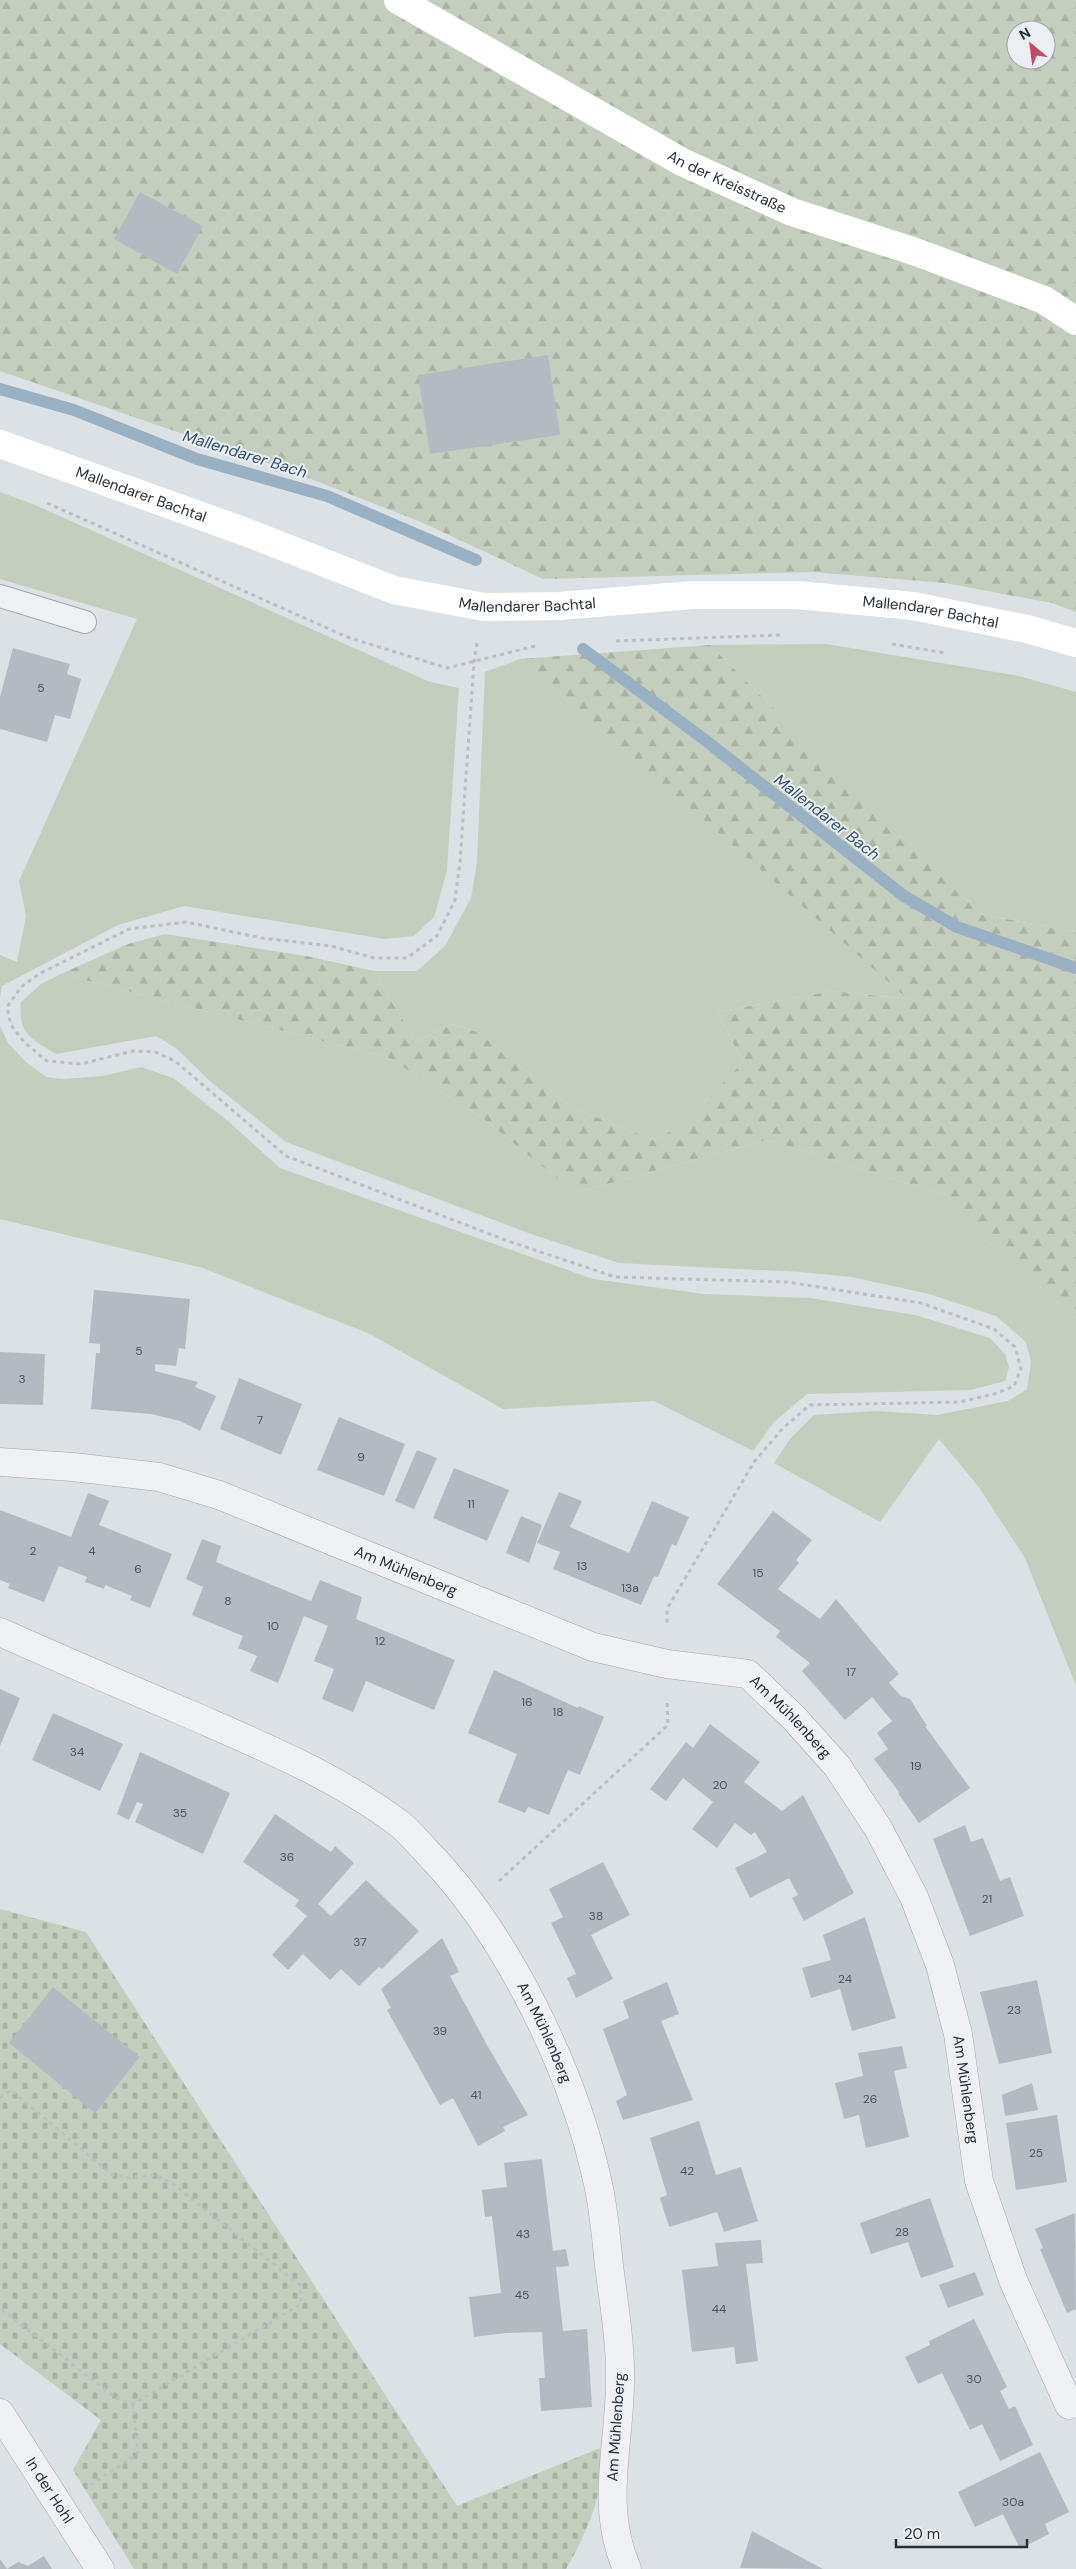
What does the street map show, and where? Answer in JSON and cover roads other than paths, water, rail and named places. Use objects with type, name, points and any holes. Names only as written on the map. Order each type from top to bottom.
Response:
[{"type":"street","name":"An der Kreisstraße","points":[[398,0],[682,162],[792,212],[916,252],[1044,300],[1076,321]]},
{"type":"street","name":"Mallendarer Bachtal","points":[[0,444],[242,531],[394,590],[475,605],[559,606],[693,595],[797,595],[913,606],[1027,628],[1076,642]]},
{"type":"street","name":"Am Mühlenberg","points":[[0,1462],[73,1467],[160,1477],[219,1495],[592,1647],[667,1664],[748,1674],[794,1718],[837,1766],[878,1828],[914,1897],[940,1965],[958,2034],[979,2181],[1014,2280],[1069,2405]]},
{"type":"street","name":"Am Mühlenberg","points":[[0,1632],[279,1753],[343,1787],[403,1827],[441,1866],[472,1905],[510,1964],[563,2074],[584,2131],[598,2185],[620,2371],[611,2509],[615,2533],[627,2569]]},
{"type":"street","name":"In der Hohl","points":[[0,2413],[100,2569]]},
{"type":"lane","points":[[0,596],[85,622]]},
{"type":"waterway","name":"Mallendarer Bach","points":[[0,389],[74,410],[197,459],[327,496],[476,560]]},
{"type":"waterway","name":"Mallendarer Bach","points":[[583,649],[705,740],[904,896],[957,927],[1076,968]]}]
